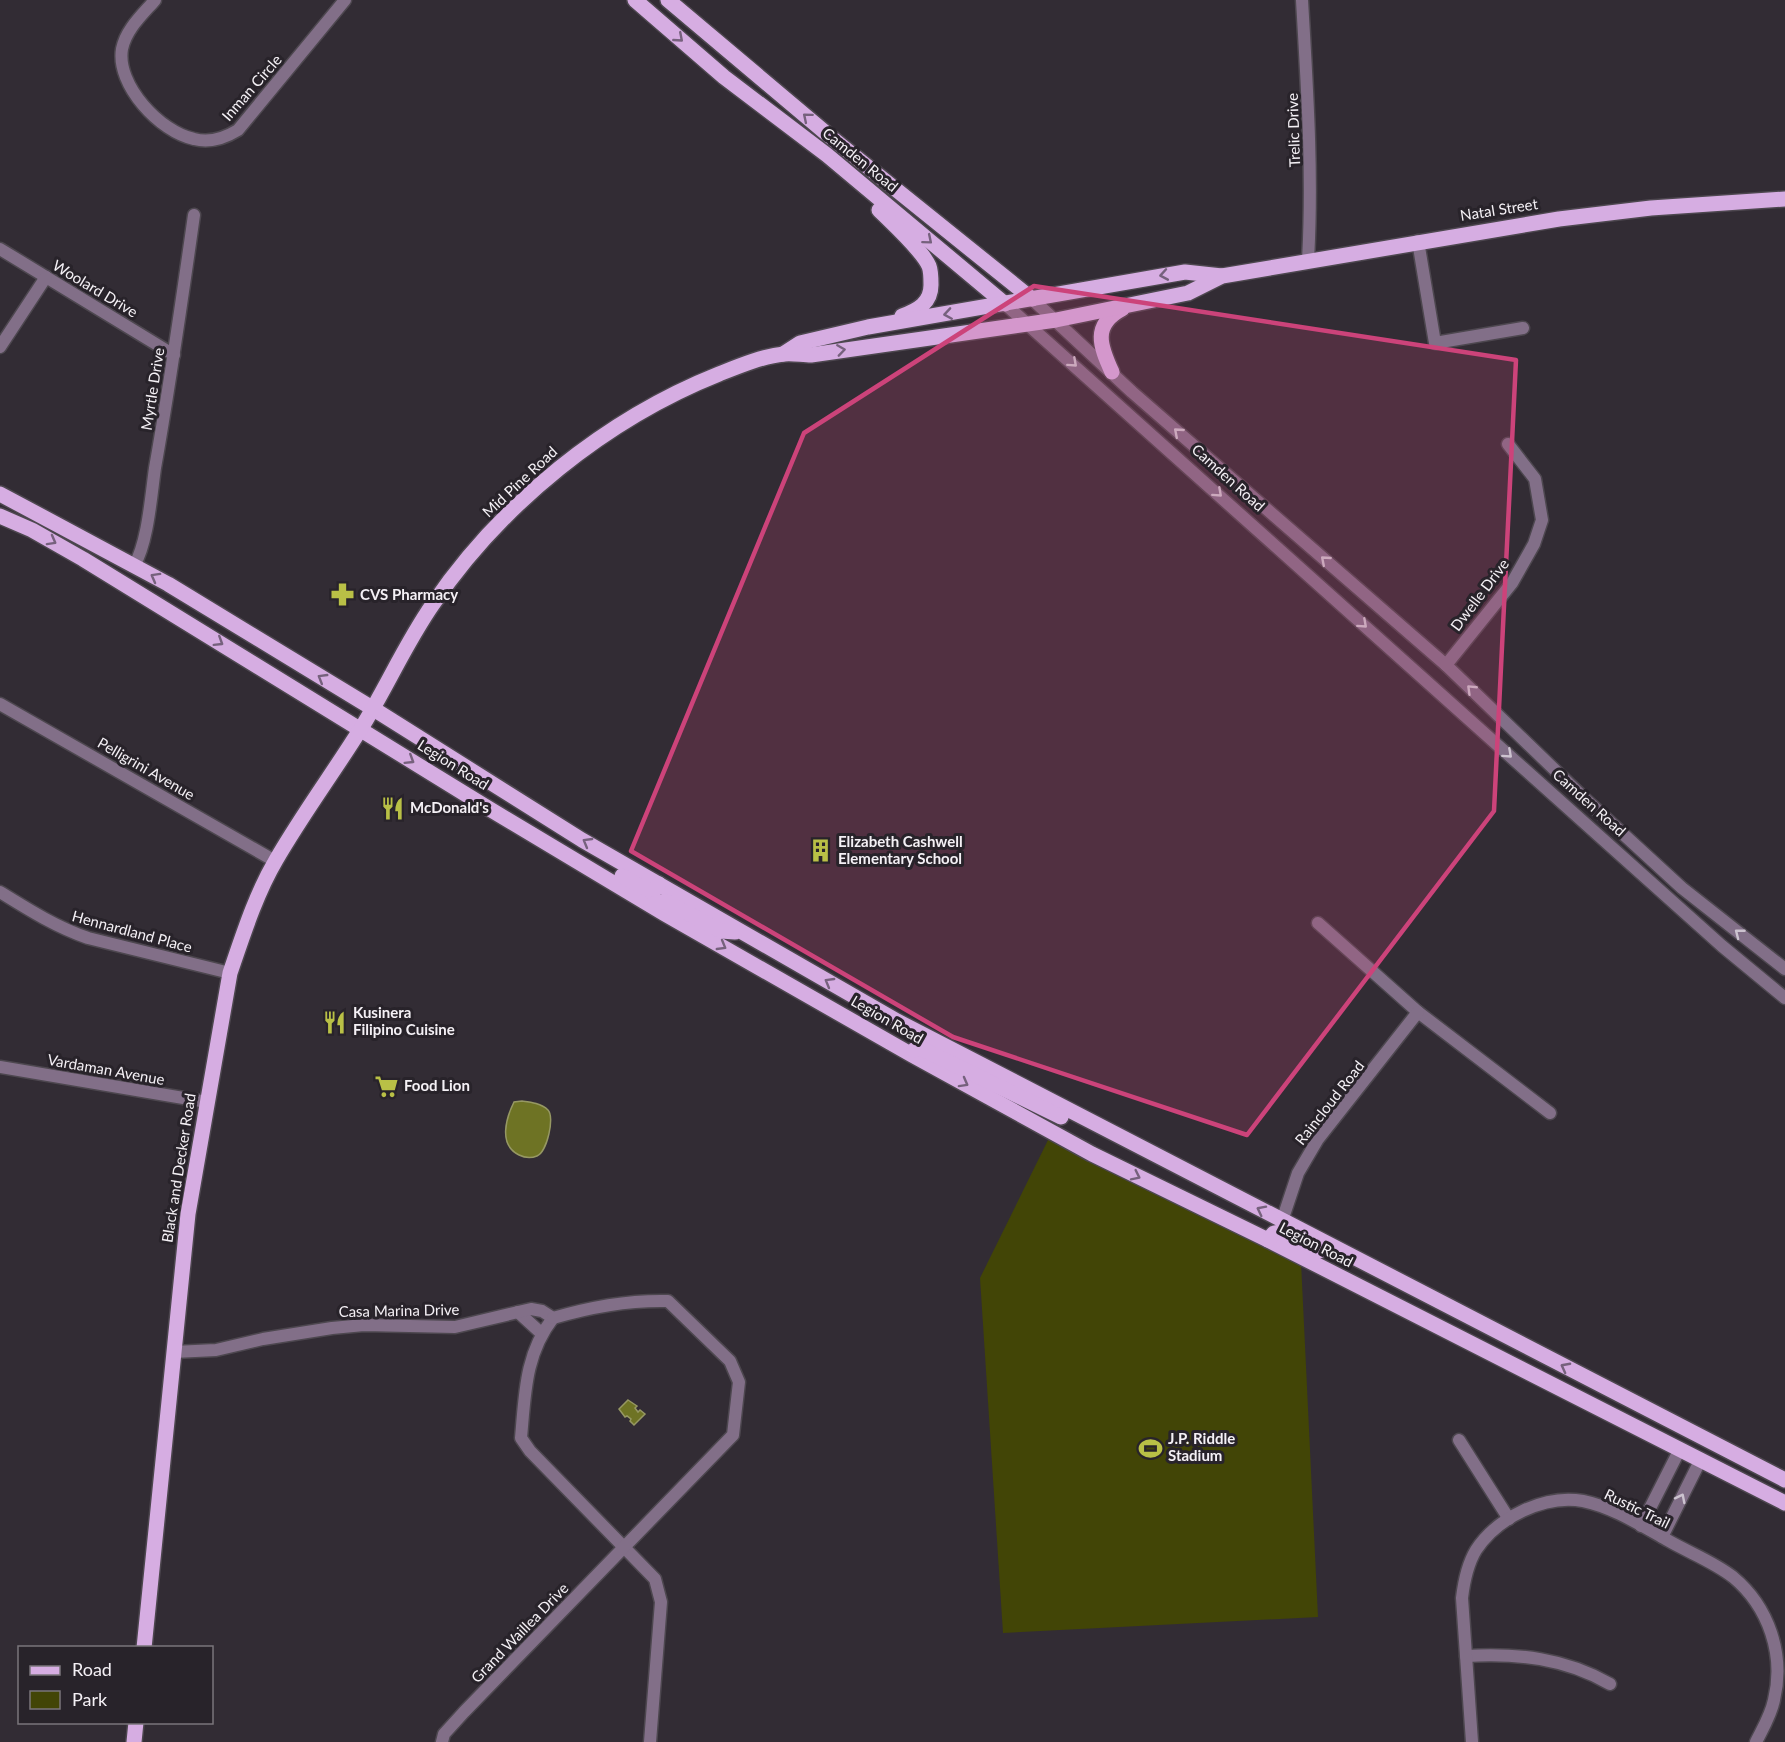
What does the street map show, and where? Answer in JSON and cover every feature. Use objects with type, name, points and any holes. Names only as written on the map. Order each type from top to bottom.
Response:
[{"type":"main road","name":"Camden Road","points":[[635,0],[724,76],[827,155],[1005,304]]},
{"type":"main road","name":"Camden Road","points":[[668,0],[827,134],[1032,299]]},
{"type":"main road","points":[[827,155],[914,247],[929,266],[931,293],[924,305],[914,312],[868,327]]},
{"type":"main road","name":"Natal Street","points":[[1029,324],[1188,293],[1222,276],[1418,241],[1559,219],[1651,208],[1785,199]]},
{"type":"main road","name":"Natal Street","points":[[1005,304],[1185,272],[1222,276]]},
{"type":"main road","name":"Mid Pine Road","points":[[360,729],[416,630],[444,588],[485,540],[547,479],[608,432],[671,395],[736,368],[783,354],[800,343],[868,327],[1005,304]]},
{"type":"main road","points":[[1112,372],[1100,342],[1103,326],[1110,315],[1128,305]]},
{"type":"main road","name":"Mid Pine Road","points":[[783,354],[811,355],[1029,324]]},
{"type":"main road","name":"Legion Road","points":[[0,494],[134,566],[372,708],[582,840],[911,1029],[1785,1483]]},
{"type":"main road","name":"Legion Road","points":[[0,516],[32,530],[83,559],[525,830],[912,1055],[1092,1154],[1268,1240],[1785,1503]]},
{"type":"main road","name":"Black and Decker Road","points":[[144,1646],[189,1214],[230,973],[262,889],[276,861],[360,729]]},
{"type":"main road","points":[[525,830],[565,844],[650,891],[654,891],[659,884]]},
{"type":"main road","points":[[651,905],[663,900],[721,931],[744,933]]},
{"type":"main road","points":[[758,966],[783,972],[831,1001],[900,1036],[907,1036],[911,1029]]},
{"type":"main road","points":[[912,1055],[918,1047],[1057,1116],[1096,1125]]},
{"type":"main road","points":[[1268,1240],[1274,1233],[1279,1232],[1407,1295],[1418,1298],[1428,1296]]},
{"type":"main road","points":[[1503,1359],[1519,1360],[1671,1431],[1681,1428]]},
{"type":"main road","points":[[1680,1449],[1687,1444],[1694,1445],[1764,1478],[1781,1485],[1785,1483]]},
{"type":"main road","points":[[134,1742],[136,1724]]},
{"type":"street","name":"Inman Circle","points":[[153,1],[130,29],[125,39],[122,50],[124,70],[137,96],[157,119],[179,134],[207,141],[230,135],[238,130],[345,0]]},
{"type":"street","name":"Trelic Drive","points":[[1302,0],[1311,147],[1308,260]]},
{"type":"street","name":"Myrtle Drive","points":[[134,566],[140,555],[174,355],[194,215]]},
{"type":"street","points":[[1418,241],[1435,344],[1523,328]]},
{"type":"street","name":"Woolard Drive","points":[[0,249],[174,355]]},
{"type":"street","points":[[0,347],[46,277]]},
{"type":"street","name":"Camden Road","points":[[1032,299],[1446,665],[1584,798],[1682,888],[1785,969]]},
{"type":"street","name":"Camden Road","points":[[1005,304],[1722,946],[1785,998]]},
{"type":"street","name":"Dwelle Drive","points":[[1446,665],[1512,583],[1534,544],[1542,520],[1535,479],[1508,444]]},
{"type":"street","name":"Pelligrini Avenue","points":[[0,704],[276,861]]},
{"type":"street","name":"Hennardland Place","points":[[0,892],[49,923],[67,931],[230,973]]},
{"type":"street","points":[[1318,923],[1418,1012],[1550,1113]]},
{"type":"street","name":"Raincloud Road","points":[[1282,1221],[1298,1173],[1318,1139],[1418,1012]]},
{"type":"street","name":"Vardaman Avenue","points":[[0,1067],[207,1102]]},
{"type":"street","name":"Grand Waillea Drive","points":[[442,1742],[444,1734],[464,1712],[733,1435],[739,1382],[730,1361],[668,1301],[642,1300],[577,1310],[553,1318]]},
{"type":"street","name":"Casa Marina Drive","points":[[174,1352],[216,1350],[250,1341],[332,1328],[363,1325],[455,1327],[531,1309],[542,1311]]},
{"type":"street","points":[[529,1323],[542,1311],[553,1318],[541,1333],[527,1372],[521,1438],[530,1451],[654,1576],[661,1602],[650,1742]]},
{"type":"street","points":[[518,1312],[541,1333]]},
{"type":"street","points":[[1459,1440],[1509,1519]]},
{"type":"street","points":[[1641,1526],[1680,1449]]},
{"type":"street","points":[[1662,1537],[1701,1460]]},
{"type":"street","name":"Rustic Trail","points":[[1472,1742],[1462,1598],[1464,1580],[1476,1551],[1496,1528],[1539,1504],[1570,1500],[1602,1507],[1662,1537],[1732,1577],[1754,1599],[1764,1614],[1772,1634],[1776,1649],[1778,1683],[1770,1715],[1756,1742]]},
{"type":"street","points":[[1772,1634],[1785,1630]]},
{"type":"street","points":[[1466,1656],[1496,1654],[1551,1660],[1575,1666],[1610,1684]]},
{"type":"highlighted area","points":[[1034,286],[1516,360],[1494,811],[1247,1135],[953,1037],[631,851],[804,433]]},
{"type":"green space","name":"J.P. Riddle Stadium","points":[[1049,1138],[1301,1262],[1318,1617],[1003,1633],[980,1278]]},
{"type":"shaded area","points":[[522,1101],[542,1106],[550,1114],[547,1142],[541,1153],[533,1157],[521,1156],[512,1151],[506,1138],[511,1108],[514,1102]]},
{"type":"shaded area","points":[[628,1400],[637,1406],[635,1408],[638,1412],[640,1410],[645,1414],[634,1425],[631,1419],[625,1417],[619,1409]]},
{"type":"place","name":"CVS Pharmacy","points":[[342,595]]},
{"type":"place","name":"McDonald's","points":[[392,808]]},
{"type":"place","name":"Elizabeth Cashwell Elementary School","points":[[820,851]]},
{"type":"place","name":"Kusinera Filipino Cuisine","points":[[335,1022]]},
{"type":"place","name":"Food Lion","points":[[386,1086]]},
{"type":"place","name":"J.P. Riddle Stadium","points":[[1150,1448]]}]
